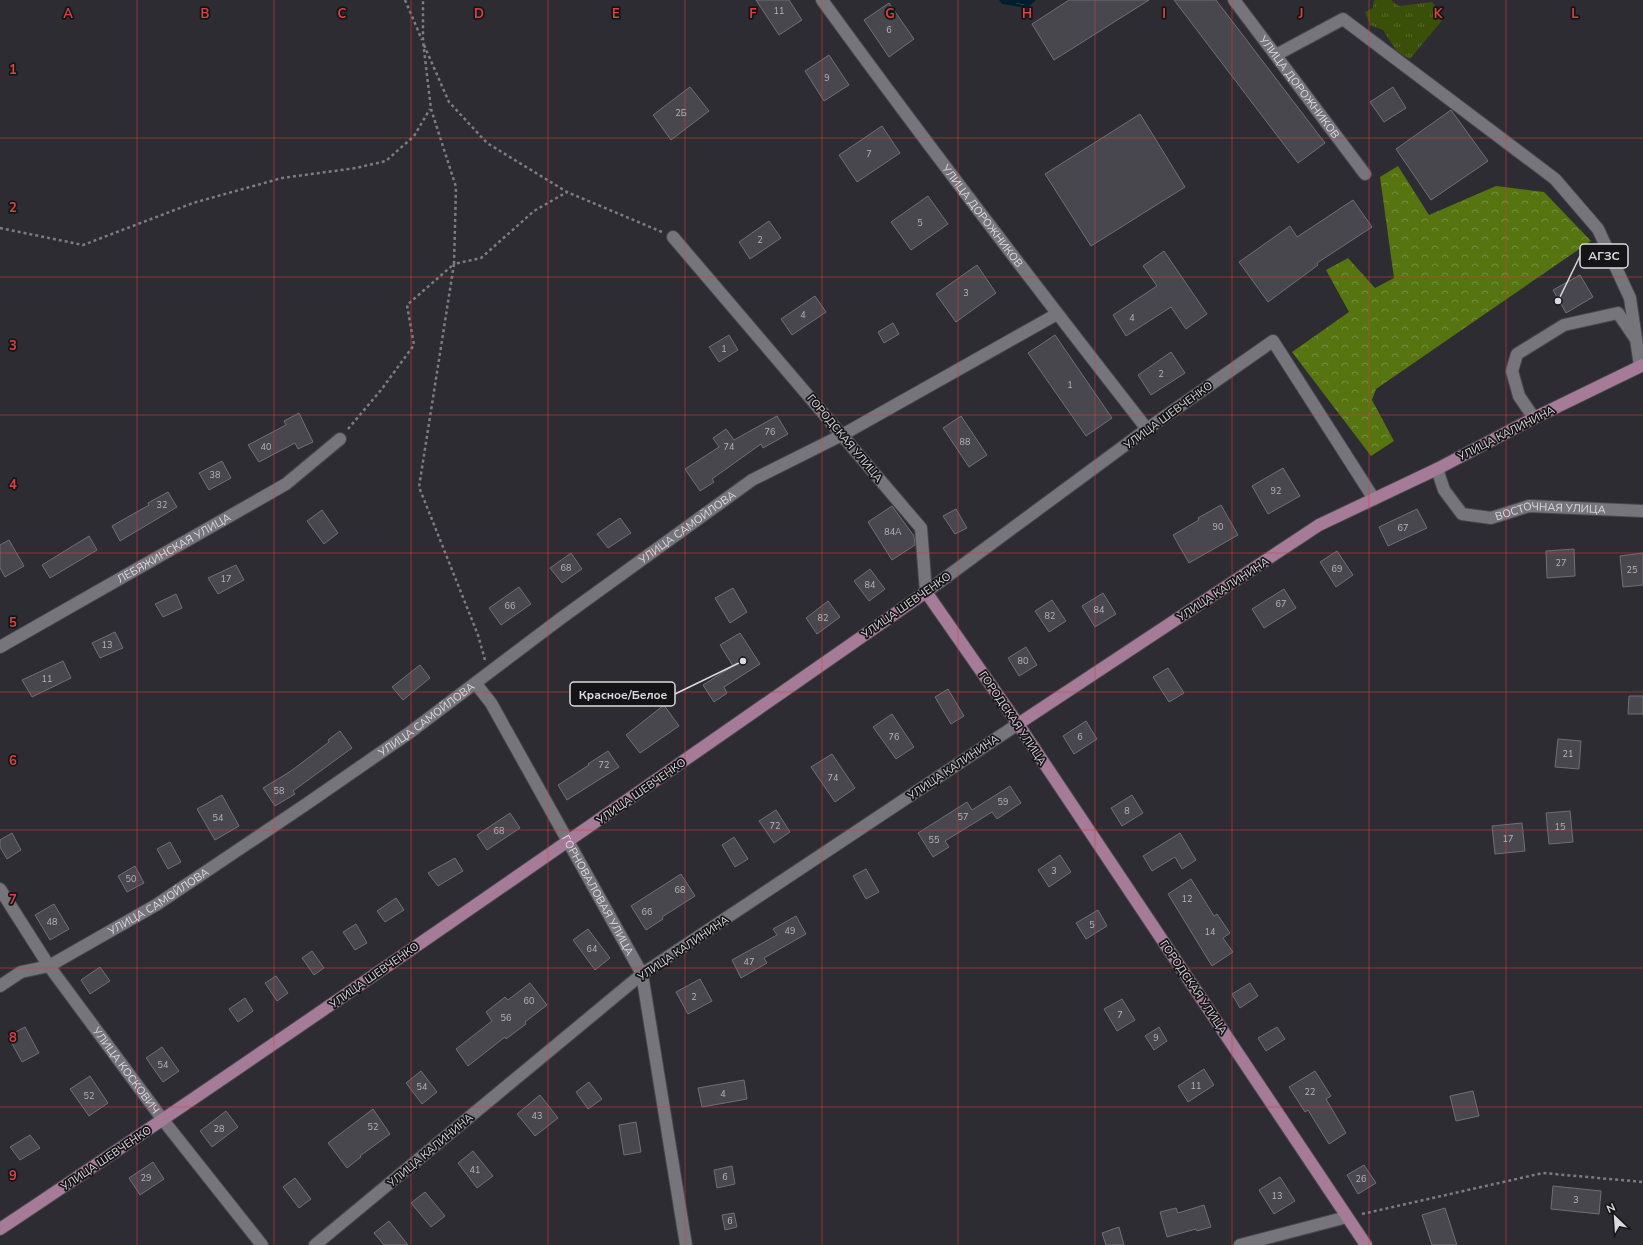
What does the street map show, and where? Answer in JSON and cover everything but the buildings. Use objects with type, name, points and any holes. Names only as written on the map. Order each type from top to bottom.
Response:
[{"type":"main road","name":"УЛИЦА КАЛИНИНА","points":[[1018,724],[1319,525],[1437,469],[1534,418],[1642,365]]},
{"type":"main road","name":"ГОРОДСКАЯ УЛИЦА","points":[[926,592],[1018,724],[1366,1245]]},
{"type":"main road","name":"УЛИЦА ШЕВЧЕНКО","points":[[0,1229],[163,1120],[569,841],[926,592]]},
{"type":"street","name":"УЛИЦА ДОРОЖНИКОВ","points":[[822,0],[900,108],[1147,429]]},
{"type":"street","name":"УЛИЦА ДОРОЖНИКОВ","points":[[1234,0],[1365,174]]},
{"type":"street","points":[[1276,55],[1343,19],[1555,179],[1598,229],[1630,298],[1642,365]]},
{"type":"street","name":"ГОРОДСКАЯ УЛИЦА","points":[[673,237],[921,528],[926,592]]},
{"type":"street","points":[[1534,418],[1519,396],[1512,371],[1517,354],[1564,325],[1618,313],[1638,342]]},
{"type":"street","name":"УЛИЦА САМОЙЛОВА","points":[[0,986],[21,972],[49,966],[156,905],[396,742],[476,684],[560,619],[752,480],[842,435],[1057,314]]},
{"type":"street","name":"УЛИЦА ШЕВЧЕНКО","points":[[926,592],[1147,429],[1273,341],[1374,499]]},
{"type":"street","name":"ЛЕБЯЖИНСКАЯ УЛИЦА","points":[[0,647],[286,484],[340,439]]},
{"type":"street","name":"ВОСТОЧНАЯ УЛИЦА","points":[[1437,469],[1444,490],[1462,514],[1491,518],[1529,506],[1643,511]]},
{"type":"street","name":"ГОРНОВАЛОВАЯ УЛИЦА","points":[[476,684],[491,703],[642,974],[686,1245]]},
{"type":"street","name":"УЛИЦА КАЛИНИНА","points":[[315,1245],[642,974],[1018,724]]},
{"type":"street","name":"УЛИЦА КОСКОВИЧ","points":[[0,889],[49,966],[163,1120],[262,1245]]},
{"type":"street","points":[[1240,1245],[1348,1217]]},
{"type":"path","points":[[405,0],[449,102],[487,143],[567,192],[673,237]]},
{"type":"path","points":[[423,0],[423,41],[430,109],[456,187],[454,264],[419,486],[478,635],[488,674]]},
{"type":"path","points":[[0,228],[83,245],[193,202],[282,178],[356,168],[386,161],[414,136],[430,109]]},
{"type":"path","points":[[340,439],[381,390],[414,345],[407,305],[454,264],[481,258],[534,211],[567,192]]},
{"type":"path","points":[[1348,1217],[1543,1172],[1643,1182]]},
{"type":"green space","points":[[1374,0],[1391,0],[1399,6],[1432,2],[1444,18],[1410,59],[1397,52],[1383,30],[1370,25],[1365,12],[1373,8]]},
{"type":"green space","points":[[1398,166],[1429,215],[1496,186],[1544,192],[1591,241],[1376,389],[1372,400],[1394,441],[1371,456],[1292,352],[1349,312],[1326,270],[1348,258],[1375,288],[1394,278],[1380,177]]},
{"type":"water","points":[[999,0],[1036,0],[1027,8],[1002,4]]},
{"type":"place","name":"АГЗС","points":[[1558,301]]},
{"type":"place","name":"Красное/Белое","points":[[743,661]]}]
